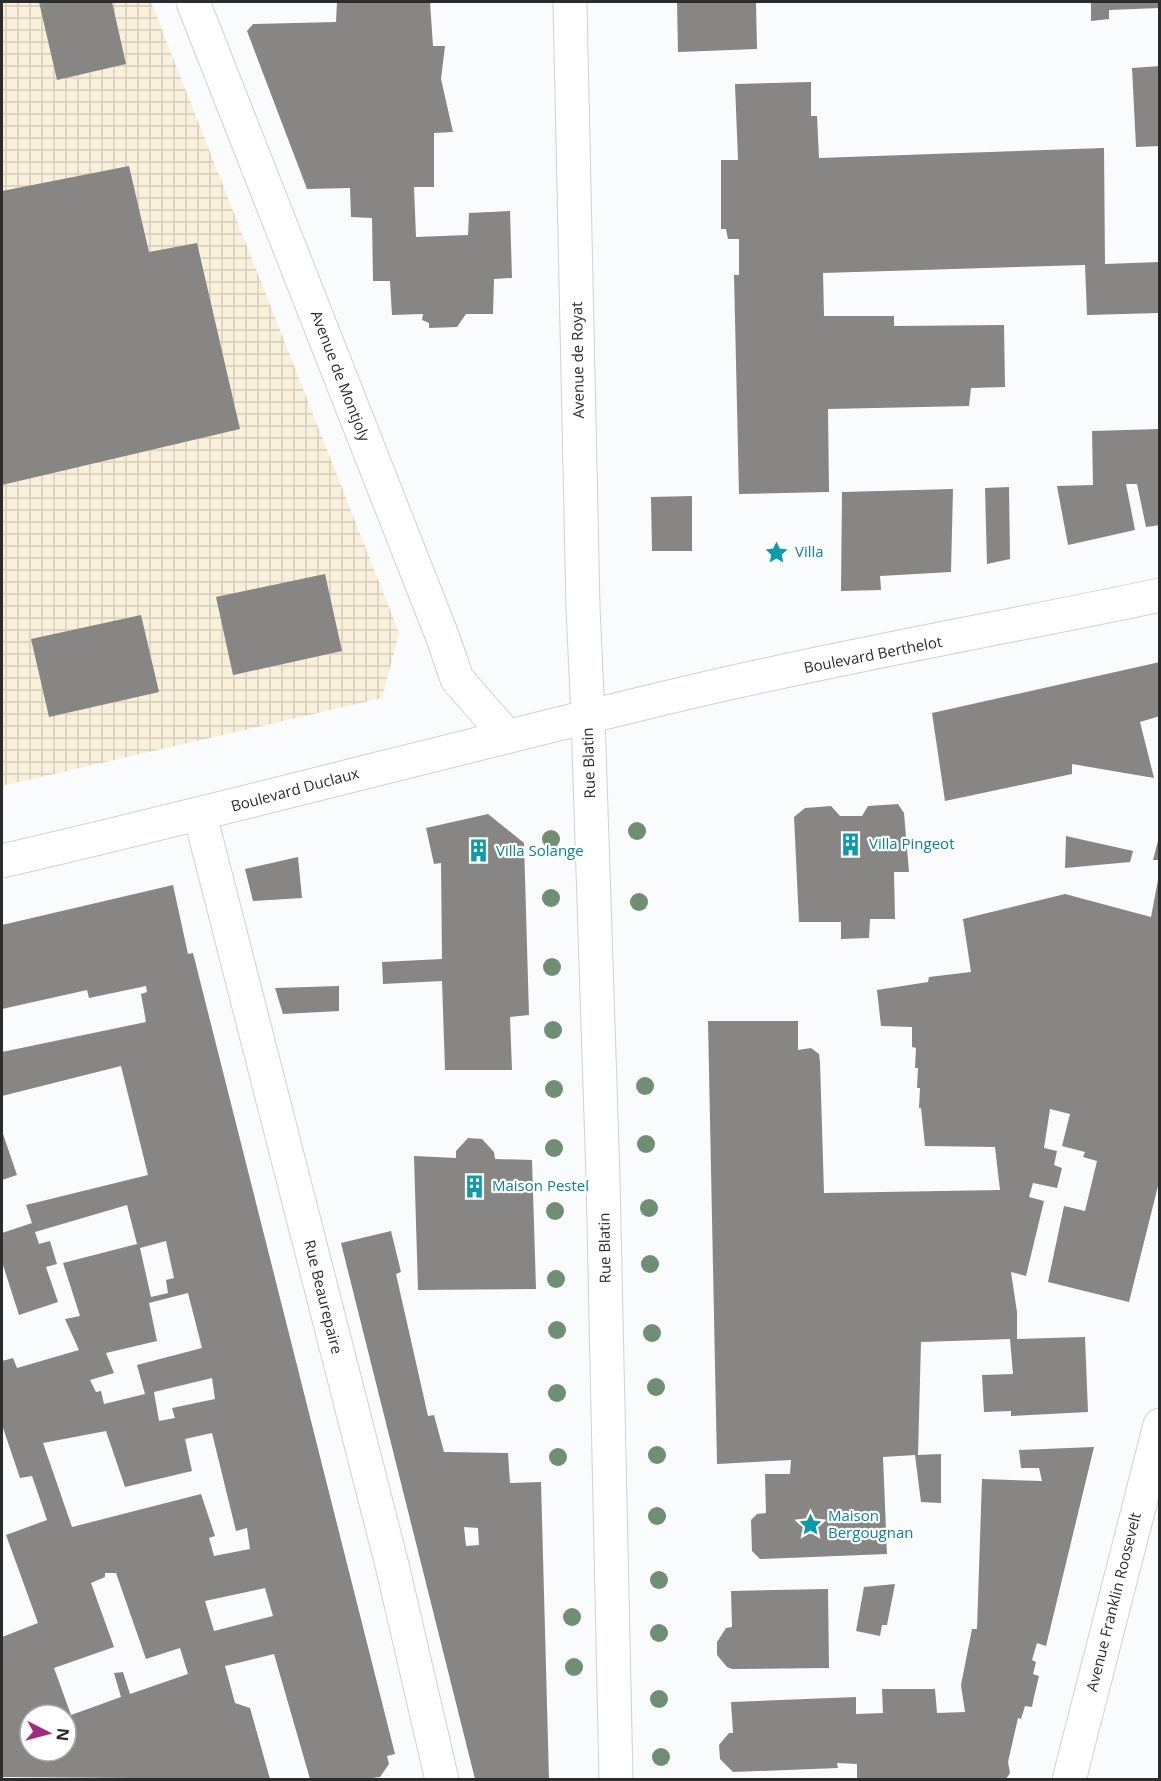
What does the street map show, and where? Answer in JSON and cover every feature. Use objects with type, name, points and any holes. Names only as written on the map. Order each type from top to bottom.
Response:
[{"type":"street","name":"Avenue de Montjoly","points":[[193,2],[457,679],[507,736]]},
{"type":"street","name":"Avenue de Royat","points":[[570,2],[583,607],[588,717]]},
{"type":"street","name":"Boulevard Berthelot","points":[[588,717],[706,688],[1160,595]]},
{"type":"street","name":"Boulevard Duclaux","points":[[2,861],[200,815],[588,717]]},
{"type":"street","name":"Rue Blatin","points":[[588,717],[603,1178],[616,1779]]},
{"type":"street","name":"Rue Beaurepaire","points":[[200,815],[392,1565],[442,1779]]},
{"type":"street","name":"Avenue Franklin Roosevelt","points":[[1069,1779],[1160,1425]]},
{"type":"shaded area","points":[[2,2],[151,2],[399,633],[382,698],[2,786]]},
{"type":"building","points":[[39,2],[112,2],[126,64],[57,80]]},
{"type":"building","points":[[337,2],[430,2],[433,46],[445,46],[441,79],[453,132],[434,133],[434,187],[414,187],[416,237],[468,235],[469,213],[510,211],[512,278],[494,279],[493,314],[466,314],[457,327],[429,328],[429,323],[422,320],[423,314],[392,315],[390,281],[373,281],[372,218],[351,217],[350,188],[307,189],[247,31],[253,24],[336,22]]},
{"type":"building","points":[[677,2],[756,2],[757,49],[678,52]]},
{"type":"building","points":[[1091,2],[1160,2],[1160,8],[1109,10],[1109,19],[1091,21]]},
{"type":"building","points":[[1160,66],[1160,146],[1136,147],[1132,68]]},
{"type":"building","points":[[811,82],[811,116],[817,116],[819,158],[1104,148],[1105,264],[1160,262],[1160,313],[1087,315],[1085,265],[823,273],[824,316],[894,316],[894,326],[1004,325],[1005,387],[971,388],[969,406],[828,409],[829,492],[739,494],[734,275],[739,275],[739,239],[728,239],[726,229],[721,229],[721,160],[738,160],[735,84]]},
{"type":"building","points":[[129,166],[149,252],[197,243],[240,429],[2,485],[2,191]]},
{"type":"building","points":[[1160,429],[1160,525],[1146,527],[1137,484],[1126,484],[1135,530],[1068,545],[1057,486],[1093,485],[1092,431]]},
{"type":"building","points":[[1009,487],[1010,559],[987,564],[985,488]]},
{"type":"building","points":[[953,489],[951,572],[880,576],[881,590],[841,591],[842,492]]},
{"type":"building","points":[[692,496],[692,551],[652,551],[651,497]]},
{"type":"building","points":[[325,574],[342,651],[233,675],[216,597]]},
{"type":"building","points":[[141,615],[159,692],[49,717],[31,639]]},
{"type":"building","points":[[1160,662],[1160,716],[1140,722],[1154,778],[1072,764],[1072,774],[945,801],[932,713]]},
{"type":"building","name":"Villa Pingeot","points":[[898,804],[904,813],[909,872],[894,872],[895,919],[870,919],[869,938],[841,939],[841,922],[799,922],[794,817],[805,808],[831,806],[840,816],[862,816],[868,806]]},
{"type":"building","points":[[488,814],[524,843],[529,1015],[510,1017],[512,1070],[445,1070],[442,981],[383,984],[382,962],[442,959],[441,863],[434,864],[426,828]]},
{"type":"building","points":[[1066,836],[1133,851],[1130,862],[1065,868]]},
{"type":"building","points":[[1159,837],[1160,860],[1153,860]]},
{"type":"building","points":[[298,857],[302,898],[253,901],[245,869]]},
{"type":"building","points":[[1158,880],[1160,1178],[1129,1302],[1048,1282],[1064,1206],[1085,1211],[1097,1161],[1083,1157],[1085,1152],[1062,1146],[1070,1114],[1050,1109],[1044,1148],[1057,1151],[1054,1165],[1062,1168],[1057,1188],[1033,1183],[1029,1197],[1044,1201],[1026,1276],[1011,1272],[1017,1312],[1017,1339],[1085,1337],[1088,1412],[1011,1416],[1011,1411],[984,1412],[982,1375],[1013,1374],[1010,1339],[921,1342],[918,1455],[941,1454],[941,1503],[921,1502],[915,1455],[883,1457],[887,1554],[760,1559],[752,1551],[751,1520],[757,1514],[766,1513],[765,1474],[790,1474],[791,1460],[717,1464],[708,1021],[798,1021],[798,1050],[811,1048],[819,1054],[824,1193],[1000,1190],[995,1147],[925,1146],[921,1108],[919,1108],[920,1088],[917,1088],[918,1068],[915,1068],[916,1048],[912,1047],[912,1027],[881,1026],[877,990],[928,982],[929,977],[971,972],[963,919],[1065,894],[1151,917]]},
{"type":"building","points":[[173,885],[188,954],[193,953],[395,1754],[387,1756],[389,1764],[380,1777],[310,1779],[274,1654],[225,1666],[235,1703],[250,1708],[270,1779],[2,1777],[2,1637],[38,1623],[6,1535],[47,1520],[32,1476],[20,1478],[2,1425],[2,1361],[13,1358],[17,1368],[79,1350],[65,1319],[80,1316],[63,1263],[137,1244],[127,1205],[35,1232],[39,1244],[50,1241],[57,1264],[46,1267],[58,1302],[19,1315],[2,1262],[2,1233],[32,1223],[26,1205],[148,1175],[121,1066],[2,1096],[2,1052],[146,1022],[141,994],[147,992],[146,986],[89,998],[87,990],[2,1009],[2,925]],"holes":[[[166,1241],[174,1278],[166,1280],[168,1293],[151,1297],[140,1248]],[[188,1293],[202,1348],[137,1365],[145,1394],[104,1404],[101,1391],[96,1392],[90,1380],[114,1373],[106,1353],[157,1341],[149,1303]],[[212,1378],[215,1399],[172,1408],[175,1418],[159,1421],[154,1392]],[[106,1431],[125,1487],[192,1471],[185,1439],[212,1433],[236,1531],[247,1528],[250,1549],[214,1556],[209,1538],[215,1536],[201,1494],[72,1527],[43,1443]],[[105,1573],[116,1573],[146,1659],[180,1648],[188,1674],[130,1694],[123,1672],[114,1673],[121,1697],[78,1712],[78,1763],[18,1763],[18,1703],[67,1703],[54,1668],[114,1647],[91,1583],[105,1577]],[[265,1588],[273,1616],[214,1631],[205,1601]]]},
{"type":"building","points":[[339,986],[339,1011],[283,1014],[275,988]]},
{"type":"building","points":[[2,1131],[17,1175],[2,1180]]},
{"type":"building","points":[[468,1138],[482,1139],[494,1152],[495,1159],[532,1160],[536,1289],[418,1290],[414,1156],[456,1158],[456,1151]]},
{"type":"building","points":[[391,1231],[401,1272],[396,1274],[428,1416],[434,1415],[444,1452],[508,1453],[510,1483],[541,1482],[549,1779],[475,1779],[341,1243]],"holes":[[[464,1527],[478,1528],[479,1545],[466,1546]]]},
{"type":"building","points":[[1094,1447],[1046,1646],[1037,1643],[1032,1660],[1036,1662],[1033,1674],[1039,1676],[1032,1707],[1025,1706],[1021,1719],[1018,1718],[1008,1762],[1010,1773],[1006,1779],[857,1779],[857,1764],[837,1763],[838,1768],[733,1772],[720,1759],[719,1745],[729,1733],[733,1733],[731,1702],[856,1697],[856,1714],[883,1713],[882,1689],[935,1689],[937,1713],[965,1712],[961,1685],[972,1629],[977,1629],[982,1479],[1042,1481],[1039,1468],[1021,1468],[1019,1450]]},
{"type":"building","points":[[895,1584],[887,1625],[882,1625],[880,1636],[856,1631],[864,1587]]},
{"type":"building","points":[[828,1589],[829,1668],[732,1669],[727,1667],[717,1655],[717,1642],[726,1628],[732,1627],[731,1591]]},
{"type":"place","name":"Villa","points":[[777,552]]},
{"type":"place","name":"Villa Pingeot","points":[[851,844]]},
{"type":"place","name":"Villa Solange","points":[[478,851]]},
{"type":"place","name":"Maison Pestel","points":[[474,1186]]},
{"type":"place","name":"Maison Bergougnan","points":[[810,1525]]}]
